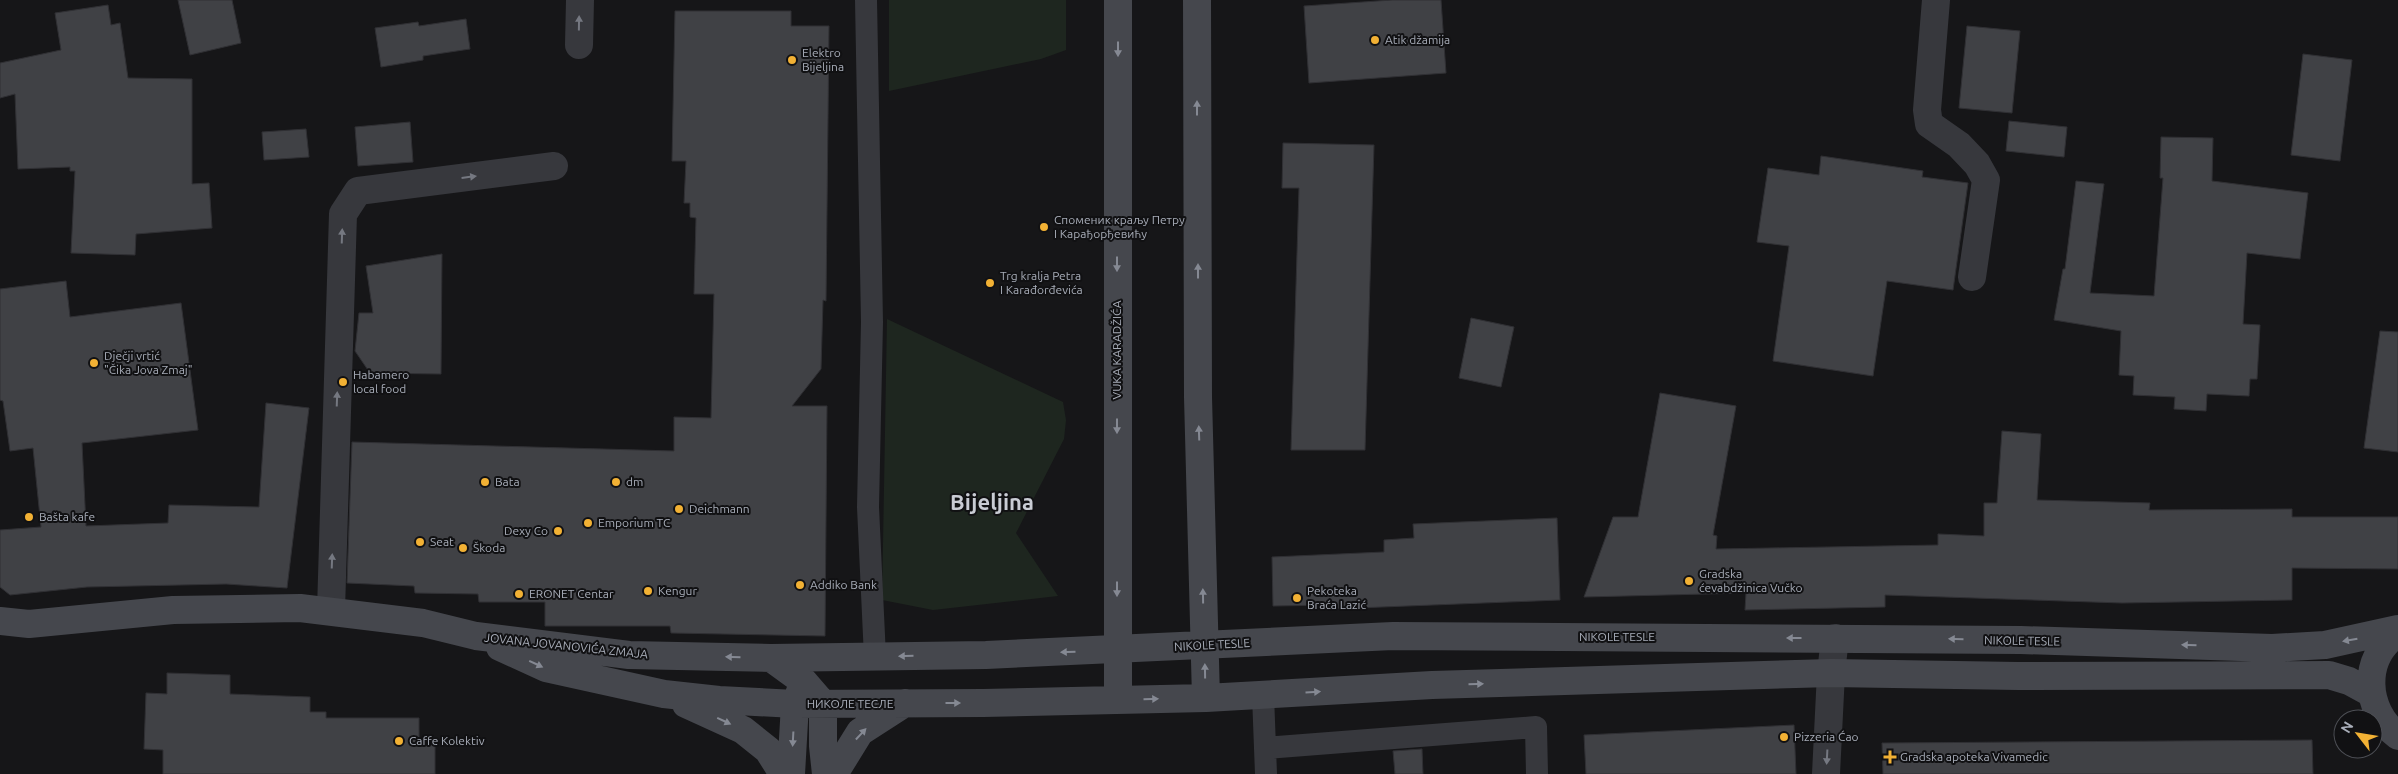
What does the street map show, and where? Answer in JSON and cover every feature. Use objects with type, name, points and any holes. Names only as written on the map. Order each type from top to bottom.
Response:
[{"type":"main road","name":"VUKA KARADŽIĆA","points":[[1118,0],[1118,700]]},
{"type":"main road","points":[[1197,0],[1198,387],[1206,698]]},
{"type":"main road","points":[[0,621],[29,624],[173,610],[300,608],[331,610],[422,623],[476,636]]},
{"type":"main road","name":"NIKOLE TESLE","points":[[834,656],[875,657],[1117,650],[1204,644],[1393,636],[2021,640],[2272,648],[2325,644],[2398,631]]},
{"type":"main road","points":[[2398,631],[2378,654],[2371,673],[2370,693],[2377,712],[2388,728],[2398,736]]},
{"type":"main road","name":"JOVANA JOVANOVIĆA ZMAJA","points":[[476,636],[629,655],[771,658],[834,656]]},
{"type":"main road","name":"JOVANA JOVANOVIĆA ZMAJA","points":[[476,636],[546,668],[664,694],[719,700],[799,693]]},
{"type":"main road","points":[[791,774],[799,693],[834,656]]},
{"type":"main road","points":[[771,658],[799,693]]},
{"type":"main road","points":[[834,774],[860,732],[905,703],[1206,698],[1432,686],[1831,673],[2018,676],[2329,675],[2349,681],[2370,693]]},
{"type":"main road","name":"НИКОЛЕ ТЕСЛЕ","points":[[799,693],[823,704],[905,703]]},
{"type":"main road","points":[[664,694],[743,730],[768,750],[783,774]]},
{"type":"main road","points":[[823,704],[823,746],[826,774]]},
{"type":"street","points":[[579,45],[580,0]]},
{"type":"street","points":[[866,0],[872,322],[868,507],[875,657]]},
{"type":"street","points":[[1936,0],[1927,110],[1930,124],[1959,145],[1977,164],[1986,180],[1972,277]]},
{"type":"street","points":[[331,610],[342,214],[358,191],[554,166]]},
{"type":"street","points":[[1826,774],[1831,673],[1835,638]]},
{"type":"street","points":[[1263,695],[1266,774]]},
{"type":"street","points":[[1265,748],[1536,727],[1537,774]]},
{"type":"shaded area","points":[[889,0],[1066,0],[1066,50],[1041,59],[889,91]]},
{"type":"shaded area","points":[[887,319],[1063,402],[1066,420],[1064,439],[1016,533],[1058,596],[933,610],[882,600]]},
{"type":"building","points":[[178,0],[232,0],[241,43],[190,55]]},
{"type":"building","name":"Atik džamija","points":[[1392,0],[1441,0],[1446,73],[1309,83],[1304,6]]},
{"type":"building","points":[[108,5],[111,25],[120,23],[128,78],[192,79],[192,184],[209,183],[212,228],[136,234],[135,255],[71,253],[75,171],[70,171],[70,167],[18,169],[15,94],[0,98],[0,63],[61,50],[55,13]]},
{"type":"building","name":"Emporium TC","points":[[675,11],[791,11],[791,26],[829,26],[826,301],[823,300],[821,369],[792,406],[827,406],[825,636],[671,633],[670,626],[545,626],[545,602],[479,602],[478,594],[415,593],[414,586],[347,583],[352,442],[674,451],[674,417],[711,418],[714,294],[694,294],[696,218],[690,217],[690,203],[684,203],[686,161],[672,161]]},
{"type":"building","points":[[466,19],[470,49],[423,56],[423,60],[381,67],[375,28],[418,22],[419,26]]},
{"type":"building","points":[[1967,26],[2020,31],[2012,113],[1959,108]]},
{"type":"building","points":[[2303,54],[2352,60],[2340,161],[2291,155]]},
{"type":"building","points":[[2009,121],[2067,127],[2064,157],[2006,151]]},
{"type":"building","points":[[410,122],[413,162],[358,166],[355,127]]},
{"type":"building","points":[[306,129],[309,157],[264,160],[262,132]]},
{"type":"building","points":[[2161,137],[2213,138],[2212,181],[2308,193],[2300,259],[2247,253],[2243,324],[2260,325],[2257,379],[2250,379],[2249,396],[2207,394],[2206,411],[2174,409],[2175,397],[2133,395],[2134,376],[2119,375],[2121,331],[2054,320],[2063,269],[2065,269],[2076,181],[2104,184],[2090,293],[2154,296],[2163,178],[2160,178]]},
{"type":"building","points":[[1283,143],[1374,145],[1365,450],[1291,450],[1299,188],[1282,188]]},
{"type":"building","points":[[1821,156],[1923,171],[1922,177],[1968,183],[1953,290],[1887,281],[1873,376],[1773,361],[1789,246],[1757,242],[1768,168],[1819,175]]},
{"type":"building","points":[[442,254],[441,374],[370,373],[355,351],[359,313],[373,313],[366,266]]},
{"type":"building","points":[[66,281],[70,317],[181,303],[198,430],[82,443],[86,526],[168,523],[169,505],[259,507],[266,403],[309,408],[287,588],[226,584],[87,587],[10,595],[0,587],[0,530],[41,527],[33,448],[10,451],[3,401],[0,400],[0,289]]},
{"type":"building","points":[[1471,318],[1514,327],[1501,387],[1459,378]]},
{"type":"building","points":[[2380,331],[2398,332],[2398,452],[2364,448]]},
{"type":"building","points":[[1660,393],[1736,406],[1713,535],[1717,536],[1716,549],[1938,545],[1938,534],[1984,536],[1984,503],[1997,503],[2002,431],[2041,434],[2037,500],[2150,503],[2149,510],[2292,509],[2292,517],[2398,517],[2398,569],[2292,568],[2292,600],[2122,603],[1885,595],[1885,607],[1745,610],[1746,593],[1584,597],[1613,517],[1638,517]]},
{"type":"building","points":[[1557,518],[1560,600],[1331,609],[1330,605],[1273,606],[1272,557],[1384,552],[1384,540],[1414,538],[1413,524]]},
{"type":"building","points":[[167,673],[230,675],[230,694],[310,697],[310,712],[326,712],[326,718],[419,718],[419,739],[435,738],[435,774],[163,774],[163,750],[144,749],[146,693],[167,694]]},
{"type":"building","points":[[1794,725],[1796,774],[1586,774],[1584,735]]},
{"type":"building","points":[[2312,740],[2313,774],[1883,774],[1882,743]]},
{"type":"building","points":[[1422,749],[1423,774],[1395,774],[1393,751]]},
{"type":"place","name":"Atik džamija","points":[[1375,40]]},
{"type":"place","name":"Elektro Bijeljina","points":[[792,60]]},
{"type":"place","name":"Споменик краљу Петру I Карађорђевићу","points":[[1044,227]]},
{"type":"place","name":"Trg kralja Petra I Karađorđevića","points":[[990,283]]},
{"type":"place","name":"Dječji vrtić \"Čika Jova Zmaj\"","points":[[94,363]]},
{"type":"place","name":"Habamero local food","points":[[343,382]]},
{"type":"place","name":"Bata","points":[[485,482]]},
{"type":"place","name":"dm","points":[[616,482]]},
{"type":"place","name":"Deichmann","points":[[679,509]]},
{"type":"place","name":"Bašta kafe","points":[[29,517]]},
{"type":"place","name":"Emporium TC","points":[[588,523]]},
{"type":"place","name":"Dexy Co","points":[[558,531]]},
{"type":"place","name":"Seat","points":[[420,542]]},
{"type":"place","name":"Škoda","points":[[463,548]]},
{"type":"place","name":"Gradska ćevabdžinica Vučko","points":[[1689,581]]},
{"type":"place","name":"Addiko Bank","points":[[800,585]]},
{"type":"place","name":"Kengur","points":[[648,591]]},
{"type":"place","name":"ERONET Centar","points":[[519,594]]},
{"type":"place","name":"Pekoteka Braća Lazić","points":[[1297,598]]},
{"type":"place","name":"Pizzeria Ćao","points":[[1784,737]]},
{"type":"place","name":"Caffe Kolektiv","points":[[399,741]]},
{"type":"place","name":"Gradska apoteka Vivamedic","points":[[1890,757]]},
{"type":"district","name":"Bijeljina","points":[[992,502]]}]
